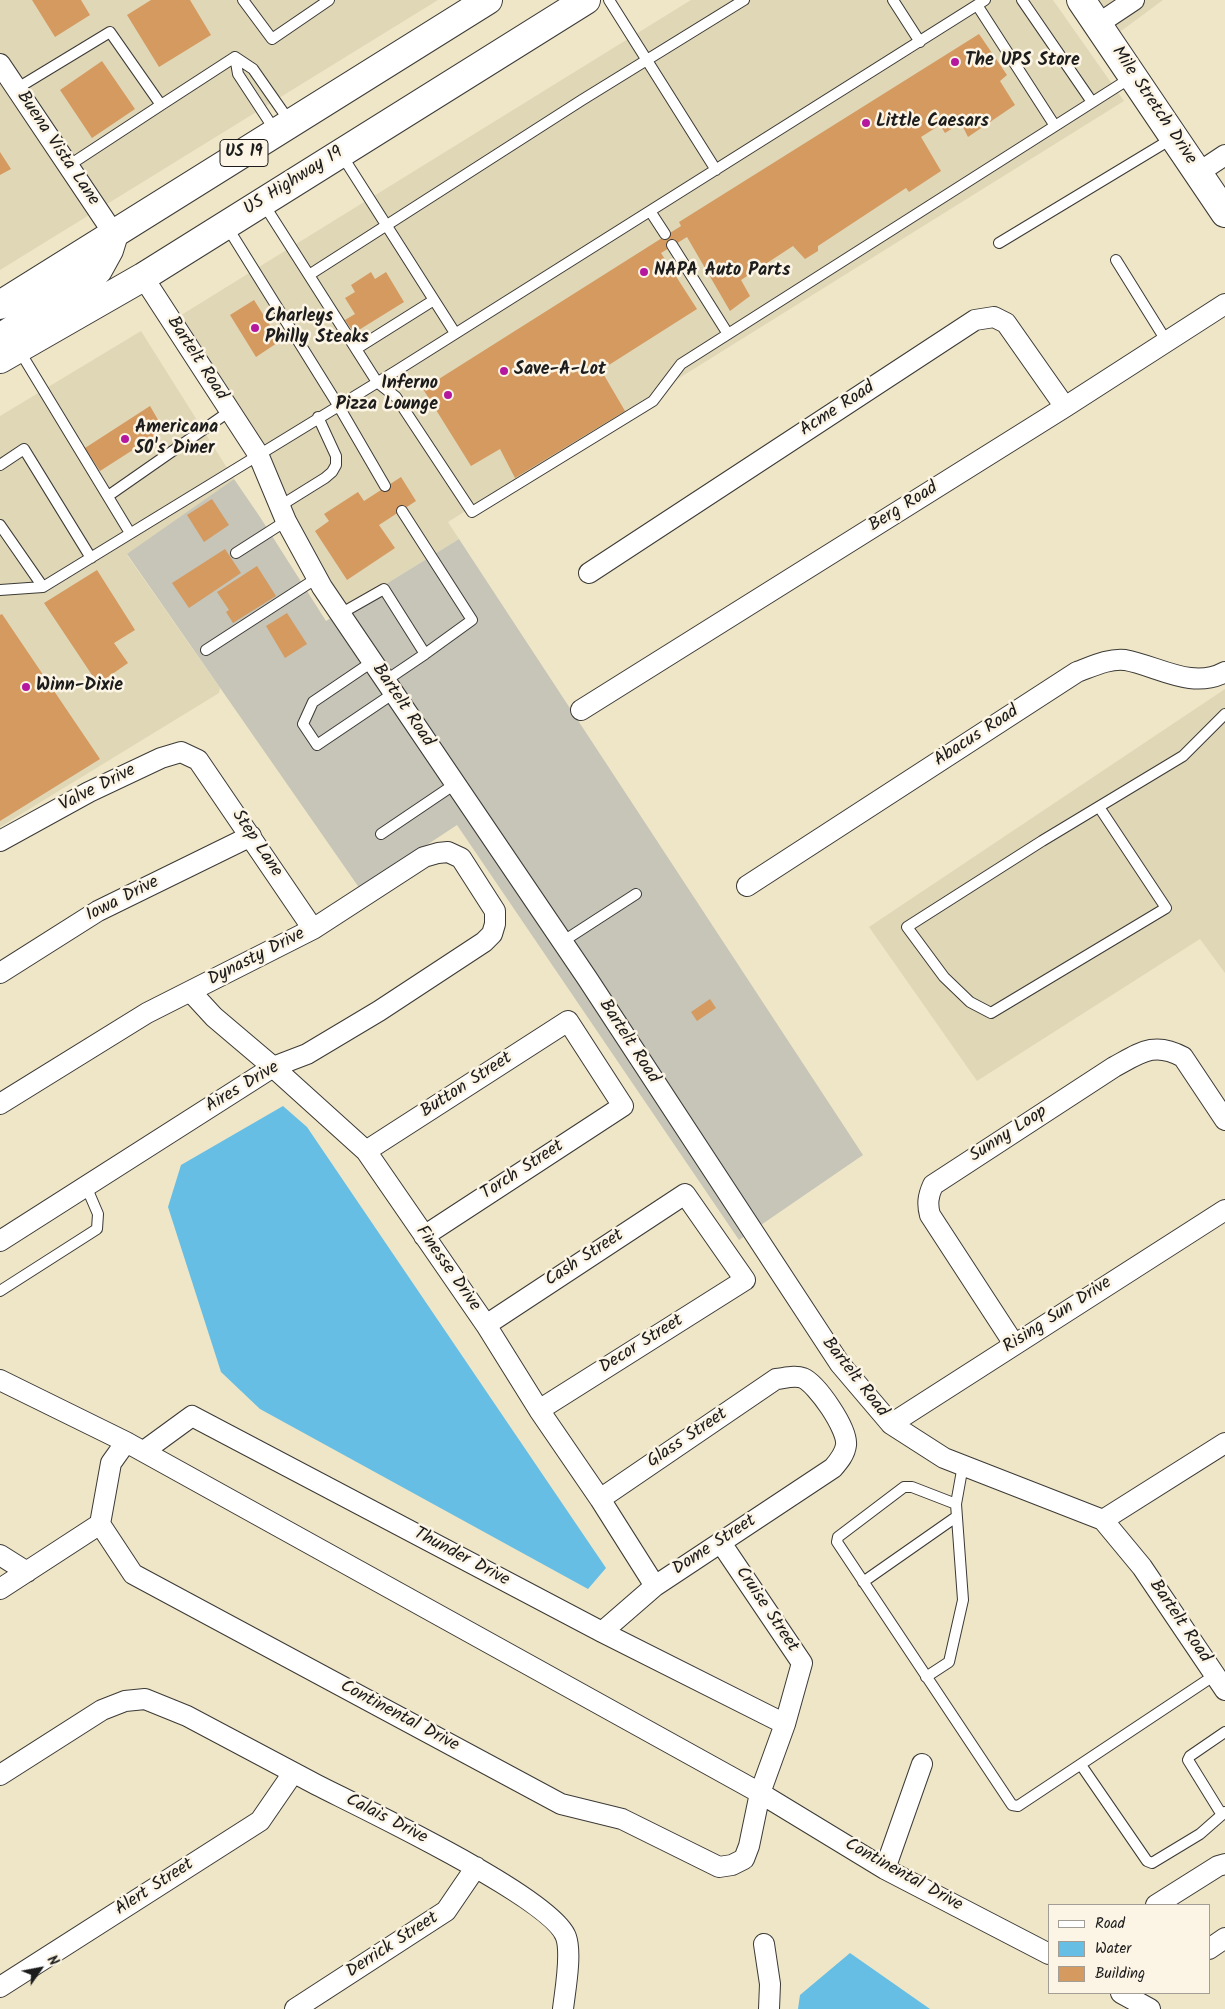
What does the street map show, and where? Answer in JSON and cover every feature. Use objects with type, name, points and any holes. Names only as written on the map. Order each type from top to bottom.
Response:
[{"type":"main road","name":"US 19","points":[[0,305],[488,0]]},
{"type":"main road","name":"US Highway 19","points":[[6,348],[143,276],[586,0]]},
{"type":"main road","name":"Mile Stretch Drive","points":[[1081,0],[1225,213]]},
{"type":"main road","points":[[6,348],[85,284],[98,270],[109,250],[114,234]]},
{"type":"street","points":[[1098,24],[1134,0]]},
{"type":"street","name":"Buena Vista Lane","points":[[0,64],[114,234]]},
{"type":"street","points":[[1198,172],[1225,155]]},
{"type":"street","name":"Bartelt Road","points":[[143,276],[258,454],[283,514],[317,578],[340,614],[562,942],[840,1364],[891,1424],[944,1458],[1103,1520],[1142,1567],[1220,1683]]},
{"type":"street","name":"Berg Road","points":[[581,710],[1225,304]]},
{"type":"street","name":"Acme Road","points":[[589,573],[975,320],[994,317],[1006,323],[1064,407]]},
{"type":"street","name":"Abacus Road","points":[[747,886],[1077,672],[1104,662],[1124,660],[1179,677],[1215,677],[1225,672]]},
{"type":"street","name":"Valve Drive","points":[[0,841],[89,792],[161,758],[181,752],[198,760]]},
{"type":"street","name":"Step Lane","points":[[198,760],[313,929]]},
{"type":"street","name":"Iowa Drive","points":[[0,973],[98,911],[251,836]]},
{"type":"street","name":"Dynasty Drive","points":[[0,1104],[147,1013],[313,929],[424,857],[448,852],[461,858],[495,911]]},
{"type":"street","name":"Aires Drive","points":[[0,1241],[273,1067],[307,1054],[484,942],[492,934],[495,924],[495,911]]},
{"type":"street","name":"Finesse Drive","points":[[191,992],[214,1016],[366,1151],[486,1325],[539,1410],[600,1499],[655,1586]]},
{"type":"street","name":"Button Street","points":[[366,1151],[568,1021],[623,1106]]},
{"type":"street","name":"Sunny Loop","points":[[1014,1344],[930,1216],[927,1205],[933,1185],[1114,1067],[1152,1048],[1173,1052],[1183,1057],[1225,1120]]},
{"type":"street","name":"Torch Street","points":[[424,1236],[623,1106]]},
{"type":"street","name":"Cash Street","points":[[486,1325],[685,1194],[745,1280]]},
{"type":"street","name":"Rising Sun Drive","points":[[891,1424],[1225,1210]]},
{"type":"street","name":"Decor Street","points":[[539,1410],[745,1280]]},
{"type":"street","name":"Glass Street","points":[[600,1499],[776,1379],[802,1378],[814,1385],[842,1428],[846,1443],[842,1456],[833,1468]]},
{"type":"street","name":"Continental Drive","points":[[0,1380],[144,1451],[760,1793],[885,1869],[1048,1953]]},
{"type":"street","name":"Thunder Drive","points":[[144,1451],[192,1416],[602,1632],[785,1724]]},
{"type":"street","points":[[0,1589],[100,1524],[111,1463],[126,1442]]},
{"type":"street","points":[[1103,1520],[1225,1443]]},
{"type":"street","name":"Dome Street","points":[[602,1632],[655,1586],[833,1468]]},
{"type":"street","name":"Continental Drive","points":[[100,1524],[133,1574],[561,1804],[622,1819],[719,1867],[732,1866],[744,1859],[749,1846],[760,1793]]},
{"type":"street","name":"Cruise Street","points":[[721,1543],[802,1663],[785,1724],[760,1793]]},
{"type":"street","points":[[0,1555],[27,1572]]},
{"type":"street","name":"Calais Drive","points":[[0,1775],[102,1710],[125,1700],[145,1699],[187,1716],[476,1867],[534,1904],[556,1921],[567,1938],[568,1961],[563,2009]]},
{"type":"street","points":[[885,1869],[922,1764]]},
{"type":"street","name":"Alert Street","points":[[0,1988],[260,1821],[293,1772]]},
{"type":"street","points":[[1158,1904],[1218,1866],[1225,1864]]},
{"type":"street","name":"Derrick Street","points":[[295,2009],[446,1911],[476,1867]]},
{"type":"street","points":[[1210,1948],[1225,1938]]},
{"type":"street","points":[[764,1944],[770,1984],[768,2009]]},
{"type":"lane","points":[[243,0],[272,39],[329,0]]},
{"type":"lane","points":[[609,0],[716,170]]},
{"type":"lane","points":[[309,275],[646,59],[744,0]]},
{"type":"lane","points":[[1022,0],[1092,102]]},
{"type":"lane","points":[[896,1],[920,42]]},
{"type":"lane","points":[[0,590],[43,587],[377,382],[981,2],[1054,126]]},
{"type":"lane","points":[[16,89],[110,32],[161,105]]},
{"type":"lane","points":[[235,57],[253,69],[283,128]]},
{"type":"lane","points":[[235,57],[238,74],[283,128]]},
{"type":"lane","points":[[68,166],[235,57]]},
{"type":"lane","points":[[262,202],[377,382],[396,397],[472,512],[653,401],[681,364],[1133,76]]},
{"type":"lane","points":[[999,243],[1174,137]]},
{"type":"lane","points":[[340,153],[455,333]]},
{"type":"lane","points":[[650,210],[665,234]]},
{"type":"lane","points":[[226,225],[338,405],[385,486]]},
{"type":"lane","points":[[672,245],[728,334]]},
{"type":"lane","points":[[1116,260],[1167,342]]},
{"type":"lane","points":[[356,349],[434,300]]},
{"type":"lane","points":[[6,348],[108,496],[130,533]]},
{"type":"lane","points":[[108,496],[230,411]]},
{"type":"lane","points":[[236,553],[332,472],[336,465],[336,456],[318,417]]},
{"type":"lane","points":[[0,464],[24,449],[91,558]]},
{"type":"lane","points":[[372,662],[313,702],[303,724],[317,744],[389,687],[425,654],[472,620],[402,512]]},
{"type":"lane","points":[[0,525],[43,587]]},
{"type":"lane","points":[[206,650],[317,578]]},
{"type":"lane","points":[[340,614],[384,589],[425,654]]},
{"type":"lane","points":[[1099,806],[1166,908],[990,1013],[970,1002],[944,977],[907,927],[1099,806],[1184,756],[1225,714]]},
{"type":"lane","points":[[381,834],[455,784]]},
{"type":"lane","points":[[562,942],[636,894]]},
{"type":"lane","points":[[0,1291],[97,1229],[98,1214],[86,1186]]},
{"type":"lane","points":[[926,1678],[949,1662],[959,1620],[962,1600],[962,1570],[956,1504],[963,1465]]},
{"type":"lane","points":[[956,1504],[912,1487],[904,1487],[838,1537],[837,1542],[1012,1805],[1018,1806],[1081,1765],[1220,1683]]},
{"type":"lane","points":[[863,1582],[956,1517]]},
{"type":"lane","points":[[1081,1765],[1147,1861],[1152,1863],[1200,1834],[1224,1813],[1188,1760],[1190,1756],[1225,1732]]},
{"type":"shaded area","points":[[0,0],[438,0],[0,270]]},
{"type":"shaded area","points":[[691,0],[1053,0],[1124,101],[448,522],[459,539],[342,611],[178,317]]},
{"type":"shaded area","points":[[1093,0],[1163,0],[1117,34]]},
{"type":"shaded area","points":[[141,331],[234,479],[127,555],[220,688],[219,693],[0,827],[0,416]]},
{"type":"shaded area","points":[[234,479],[326,621],[459,539],[863,1155],[739,1240],[457,825],[360,889],[127,554]]},
{"type":"shaded area","points":[[1225,689],[1225,973],[1200,939],[977,1081],[869,927]]},
{"type":"water","points":[[283,1106],[307,1127],[606,1568],[588,1589],[260,1409],[221,1372],[168,1207],[181,1165]]},
{"type":"water","points":[[850,1953],[930,2009],[798,2009],[800,1995]]},
{"type":"building","points":[[32,0],[81,0],[90,15],[55,37]]},
{"type":"building","points":[[151,0],[190,0],[211,35],[159,67],[127,15]]},
{"type":"building","points":[[979,34],[1007,75],[1000,81],[1015,105],[968,137],[961,123],[945,133],[940,125],[921,137],[941,171],[909,192],[906,188],[818,246],[818,251],[805,259],[793,246],[741,280],[750,296],[730,311],[687,237],[661,253],[697,309],[601,370],[625,411],[515,478],[500,449],[471,466],[423,389],[681,226],[679,222]]},
{"type":"building","points":[[102,61],[135,109],[92,138],[60,90]]},
{"type":"building","points":[[0,152],[11,169],[0,175]]},
{"type":"building","points":[[371,272],[375,279],[386,272],[404,302],[354,333],[345,320],[355,314],[345,298],[355,292],[351,285]]},
{"type":"building","name":"Charleys Philly Steaks","points":[[254,300],[280,341],[256,357],[230,315]]},
{"type":"building","name":"Americana 50's Diner","points":[[150,406],[164,430],[100,471],[85,448]]},
{"type":"building","points":[[401,477],[416,501],[379,525],[395,548],[347,580],[315,531],[329,521],[324,514],[358,492],[364,501]]},
{"type":"building","points":[[212,499],[229,525],[204,542],[187,515]]},
{"type":"building","points":[[225,549],[241,573],[189,608],[172,583]]},
{"type":"building","points":[[257,566],[276,596],[233,623],[226,612],[229,610],[217,592]]},
{"type":"building","points":[[97,570],[135,630],[114,643],[128,663],[98,684],[44,603]]},
{"type":"building","points":[[287,613],[307,644],[285,658],[266,626]]},
{"type":"building","name":"Winn-Dixie","points":[[2,614],[100,759],[0,821],[0,615]]},
{"type":"building","points":[[710,999],[716,1008],[697,1021],[691,1012]]},
{"type":"place","name":"The UPS Store","points":[[955,62]]},
{"type":"place","name":"Little Caesars","points":[[866,123]]},
{"type":"place","name":"NAPA Auto Parts","points":[[644,272]]},
{"type":"place","name":"Charleys Philly Steaks","points":[[255,328]]},
{"type":"place","name":"Save-A-Lot","points":[[504,371]]},
{"type":"place","name":"Inferno Pizza Lounge","points":[[448,395]]},
{"type":"place","name":"Americana 50's Diner","points":[[125,439]]},
{"type":"place","name":"Winn-Dixie","points":[[26,687]]}]
